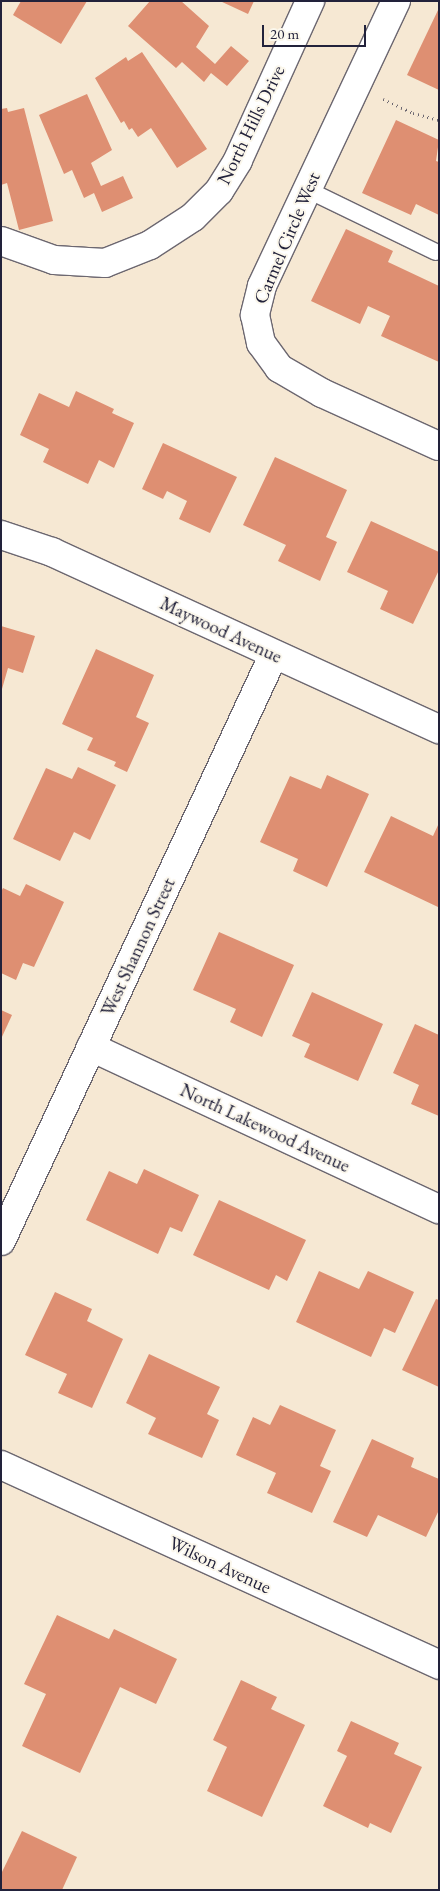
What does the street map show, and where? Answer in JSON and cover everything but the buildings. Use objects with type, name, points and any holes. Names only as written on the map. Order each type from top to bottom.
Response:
[{"type":"street","name":"North Hills Drive","points":[[1,241],[54,260],[105,263],[150,245],[193,217],[219,191],[238,160],[310,1]]},
{"type":"street","name":"Carmel Circle West","points":[[396,1],[262,286],[255,315],[261,343],[278,368],[322,393],[439,446]]},
{"type":"street","name":"Maywood Avenue","points":[[1,535],[52,552],[439,729]]},
{"type":"street","name":"West Shannon Street","points":[[1,1241],[274,654]]},
{"type":"street","name":"North Lakewood Avenue","points":[[91,1047],[439,1209]]},
{"type":"street","name":"Wilson Avenue","points":[[1,1465],[439,1666]]},
{"type":"lane","points":[[306,189],[436,252]]},
{"type":"path","points":[[380,97],[413,114],[439,120]]}]
